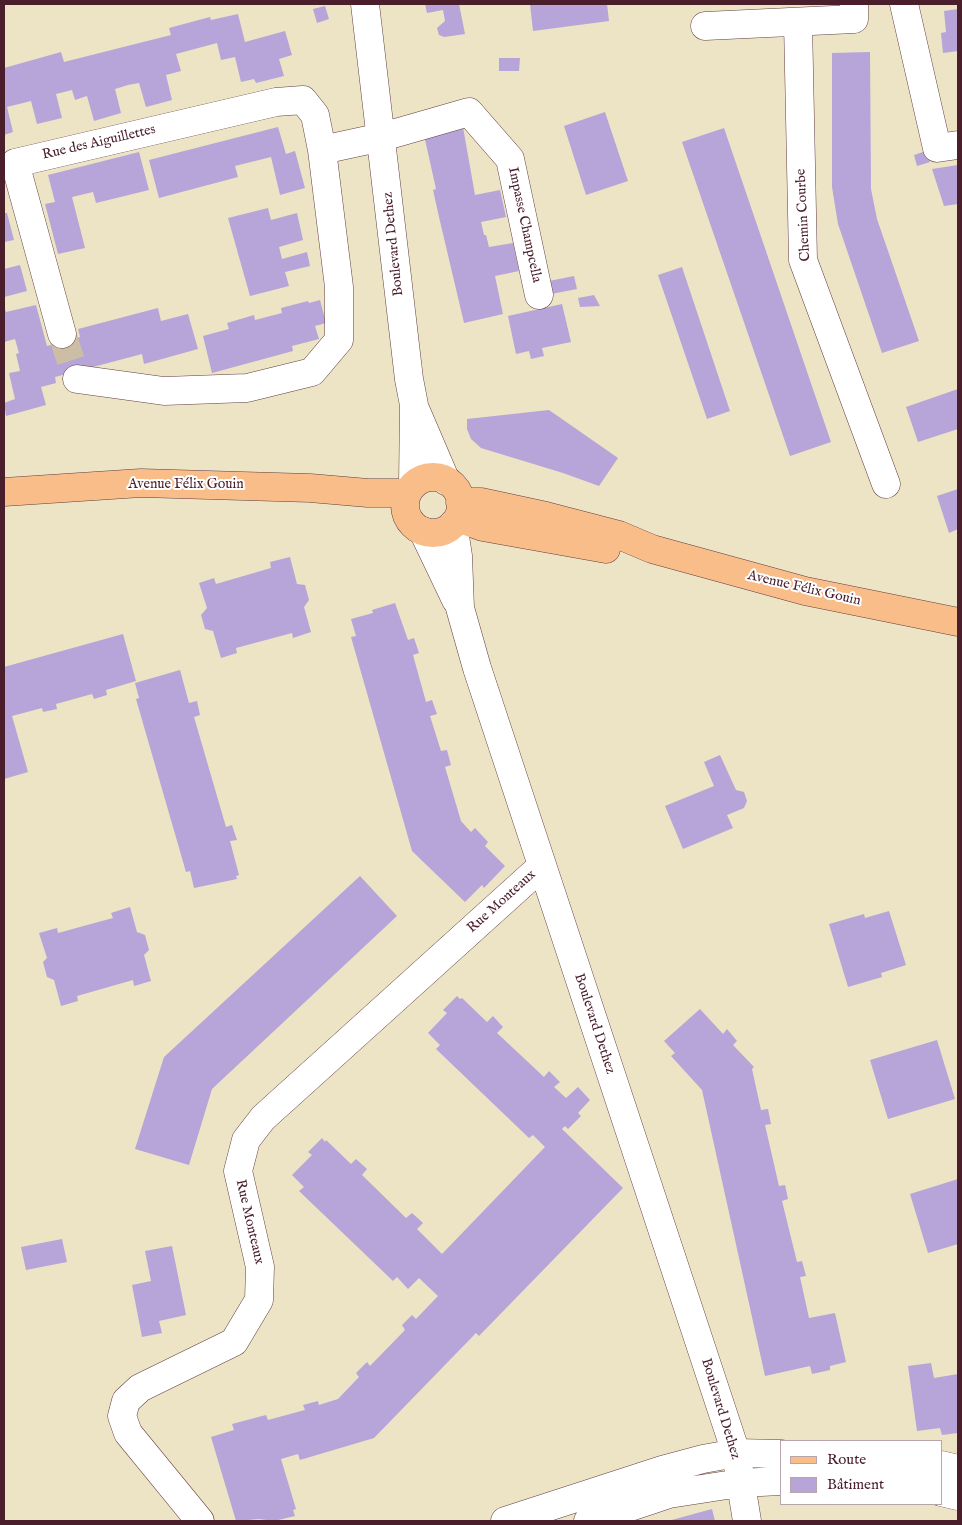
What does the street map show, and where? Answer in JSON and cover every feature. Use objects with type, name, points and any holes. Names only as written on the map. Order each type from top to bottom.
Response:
[{"type":"main road","name":"Avenue Félix Gouin","points":[[4,492],[141,483],[310,488],[409,496],[429,477],[454,506]]},
{"type":"main road","points":[[409,496],[409,519],[422,531]]},
{"type":"main road","name":"Avenue Félix Gouin","points":[[454,506],[481,502],[546,516],[619,536],[652,549],[805,591],[958,622]]},
{"type":"main road","name":"Avenue Félix Gouin","points":[[422,531],[440,532],[454,506]]},
{"type":"street","name":"Boulevard Dethez","points":[[365,4],[409,379],[414,405],[454,506],[460,608],[477,668],[736,1453],[747,1521]]},
{"type":"street","points":[[705,26],[854,19],[854,4]]},
{"type":"street","points":[[904,4],[937,148],[958,146]]},
{"type":"street","name":"Chemin Courbe","points":[[798,22],[803,260],[886,484]]},
{"type":"street","name":"Rue des Aiguillettes","points":[[62,334],[16,162],[276,102],[303,100],[315,115],[322,150],[339,287],[339,340],[312,372],[247,388],[164,391],[77,379]]},
{"type":"street","name":"Impasse Champcella","points":[[382,137],[469,112],[510,159],[539,295]]},
{"type":"street","points":[[322,150],[382,137]]},
{"type":"street","name":"Boulevard Dethez","points":[[409,496],[414,405]]},
{"type":"street","points":[[422,531],[460,608]]},
{"type":"street","name":"Rue Monteaux","points":[[200,1521],[128,1433],[122,1416],[126,1401],[140,1388],[234,1342],[259,1300],[260,1267],[238,1171],[246,1140],[263,1118],[542,866]]},
{"type":"street","points":[[505,1521],[662,1470],[736,1453],[780,1454]]},
{"type":"street","points":[[942,1465],[958,1468]]},
{"type":"street","points":[[588,1521],[669,1494],[740,1483],[780,1481]]},
{"type":"street","points":[[942,1492],[958,1496]]},
{"type":"building","points":[[425,4],[459,4],[465,34],[444,37],[439,35],[437,28],[445,21],[443,10],[427,13]]},
{"type":"building","points":[[530,4],[607,4],[609,21],[533,31]]},
{"type":"building","points":[[325,6],[329,19],[317,23],[313,9]]},
{"type":"building","points":[[958,9],[958,51],[943,53],[941,33],[946,32],[944,11]]},
{"type":"building","points":[[238,14],[245,42],[285,31],[292,55],[279,59],[284,76],[256,83],[254,79],[241,82],[235,57],[221,60],[217,43],[176,54],[181,71],[166,75],[172,100],[146,107],[139,83],[128,85],[115,89],[121,113],[94,121],[87,96],[75,100],[72,90],[56,94],[62,118],[37,124],[31,101],[7,107],[13,132],[4,135],[4,68],[61,52],[64,62],[171,35],[169,28],[210,17],[211,20]]},
{"type":"building","points":[[870,52],[871,189],[877,219],[919,341],[882,353],[838,224],[832,187],[832,53]]},
{"type":"building","points":[[499,58],[520,58],[519,71],[499,71]]},
{"type":"building","points":[[605,112],[628,181],[586,195],[564,126]]},
{"type":"building","points":[[278,127],[286,154],[295,151],[305,188],[280,195],[271,157],[235,166],[238,177],[159,198],[149,160]]},
{"type":"building","points":[[463,127],[475,195],[500,190],[506,217],[481,222],[484,235],[486,235],[489,247],[513,243],[519,271],[495,276],[503,314],[464,323],[433,190],[436,189],[424,135]]},
{"type":"building","points":[[724,128],[831,442],[790,456],[682,142]]},
{"type":"building","points":[[926,151],[930,162],[917,166],[914,155]]},
{"type":"building","points":[[139,152],[149,190],[96,203],[93,192],[72,197],[85,248],[58,254],[45,204],[55,202],[48,175]]},
{"type":"building","points":[[958,165],[958,204],[944,206],[932,169]]},
{"type":"building","points":[[268,208],[271,220],[297,213],[303,240],[279,247],[282,259],[307,252],[310,266],[285,272],[289,286],[250,296],[228,218]]},
{"type":"building","points":[[4,213],[7,213],[14,240],[4,242]]},
{"type":"building","points":[[20,265],[27,291],[4,297],[4,269]]},
{"type":"building","points":[[682,267],[730,411],[707,419],[658,275]]},
{"type":"building","points":[[574,276],[577,289],[551,294],[549,281]]},
{"type":"building","points":[[594,295],[600,306],[580,307],[578,298]]},
{"type":"building","points":[[320,300],[326,323],[315,326],[319,339],[292,346],[293,351],[212,373],[203,336],[229,329],[227,323],[254,315],[255,320],[282,313],[281,308]]},
{"type":"building","points":[[562,304],[571,342],[542,348],[544,356],[531,359],[529,351],[516,354],[508,316]]},
{"type":"building","points":[[36,305],[47,346],[80,337],[78,329],[158,308],[161,321],[188,314],[198,349],[144,364],[142,354],[55,377],[56,383],[41,387],[46,405],[6,416],[4,403],[15,399],[9,373],[20,371],[16,354],[19,353],[15,339],[4,342],[4,307],[6,312]]},
{"type":"building","points":[[958,389],[958,429],[918,442],[906,407]]},
{"type":"building","points":[[549,410],[618,458],[599,486],[481,448],[471,439],[467,429],[467,419]]},
{"type":"building","points":[[958,489],[958,529],[949,533],[937,496]]},
{"type":"building","points":[[290,557],[297,584],[305,585],[309,600],[304,607],[311,632],[293,638],[292,633],[236,648],[237,653],[221,658],[213,631],[205,629],[201,615],[207,608],[199,583],[214,578],[216,584],[271,568],[270,562]]},
{"type":"building","points":[[395,603],[408,640],[414,638],[419,653],[413,655],[426,702],[432,700],[437,714],[430,716],[441,751],[447,750],[451,765],[445,767],[461,821],[471,832],[475,828],[488,842],[485,846],[505,866],[484,888],[482,885],[465,902],[412,851],[351,637],[356,636],[351,619],[373,613],[372,610]]},
{"type":"building","points":[[123,634],[136,681],[106,690],[107,695],[94,699],[92,694],[56,704],[57,709],[43,712],[42,708],[12,716],[28,772],[4,779],[4,667]]},
{"type":"building","points":[[180,670],[189,703],[197,701],[200,715],[194,717],[226,827],[232,825],[237,840],[230,841],[239,875],[236,876],[237,879],[194,888],[190,871],[186,872],[136,699],[139,698],[135,683]]},
{"type":"building","points":[[720,755],[736,790],[744,792],[747,801],[744,808],[727,815],[733,828],[683,849],[665,806],[714,786],[704,762]]},
{"type":"building","points":[[360,876],[397,916],[212,1089],[189,1165],[135,1149],[164,1057]]},
{"type":"building","points":[[130,907],[137,932],[145,935],[149,950],[144,955],[151,981],[134,986],[133,980],[77,996],[78,1001],[61,1006],[54,980],[47,977],[43,962],[47,958],[39,933],[57,928],[58,933],[113,918],[111,913]]},
{"type":"building","points":[[889,911],[906,965],[881,973],[882,977],[848,987],[829,924],[864,914],[865,918]]},
{"type":"building","points":[[457,996],[460,999],[462,998],[487,1022],[493,1016],[503,1027],[497,1033],[544,1077],[549,1071],[560,1082],[554,1087],[566,1098],[578,1087],[590,1100],[578,1113],[581,1116],[568,1129],[565,1126],[562,1129],[623,1188],[479,1336],[476,1333],[374,1438],[300,1460],[298,1454],[281,1459],[296,1509],[293,1510],[295,1516],[274,1521],[259,1519],[236,1521],[211,1437],[234,1430],[232,1424],[266,1415],[268,1420],[305,1410],[303,1405],[318,1401],[319,1405],[338,1399],[359,1377],[356,1373],[367,1362],[370,1366],[405,1330],[402,1325],[412,1315],[416,1319],[438,1296],[419,1278],[408,1289],[397,1277],[393,1281],[299,1191],[304,1187],[292,1175],[312,1155],[308,1152],[322,1138],[351,1164],[356,1159],[367,1169],[362,1175],[406,1218],[412,1213],[423,1223],[417,1229],[442,1254],[545,1147],[533,1135],[529,1138],[436,1049],[440,1045],[428,1033],[447,1013],[443,1010]]},
{"type":"building","points":[[700,1009],[723,1034],[727,1029],[737,1041],[733,1045],[754,1067],[752,1069],[761,1110],[768,1109],[771,1124],[765,1125],[779,1186],[785,1185],[788,1199],[782,1201],[797,1262],[802,1261],[806,1276],[800,1277],[809,1318],[835,1313],[846,1362],[830,1366],[830,1370],[812,1374],[810,1366],[765,1376],[702,1090],[671,1056],[675,1053],[664,1041]]},
{"type":"building","points":[[937,1040],[955,1099],[888,1119],[870,1060]]},
{"type":"building","points":[[958,1179],[958,1244],[928,1253],[910,1194]]},
{"type":"building","points":[[62,1239],[67,1262],[26,1270],[21,1247]]},
{"type":"building","points":[[172,1246],[186,1315],[159,1321],[162,1333],[142,1337],[132,1285],[151,1281],[145,1251]]},
{"type":"building","points":[[931,1363],[934,1378],[958,1374],[958,1433],[942,1435],[940,1428],[917,1431],[908,1366]]},
{"type":"building","points":[[712,1509],[715,1521],[668,1521]]},
{"type":"tunnel","points":[[62,334],[77,379]]}]
